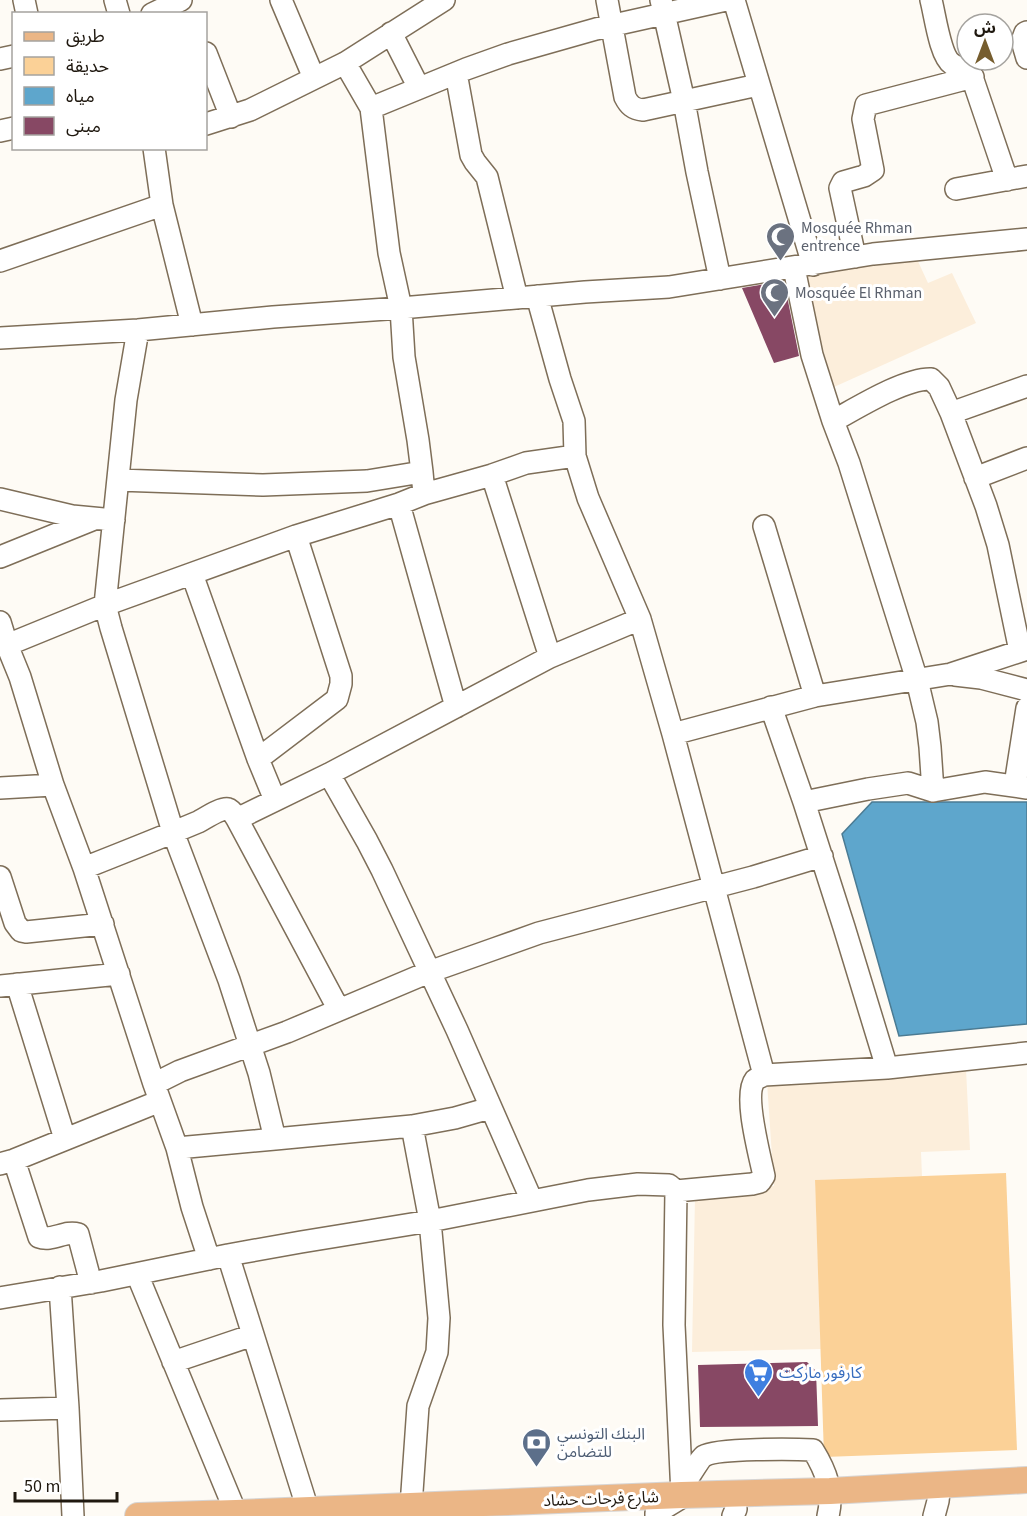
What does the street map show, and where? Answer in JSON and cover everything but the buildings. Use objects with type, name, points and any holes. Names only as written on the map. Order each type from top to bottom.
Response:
[{"type":"main road","name":"شارع فرحات حشاد","points":[[938,1500],[1027,1480]]},
{"type":"main road","name":"شارع فرحات حشاد","points":[[138,1516],[411,1506],[682,1491],[830,1504]]},
{"type":"main road","name":"شارع فرحات حشاد","points":[[571,1516],[734,1513],[830,1504],[1027,1496]]},
{"type":"street","points":[[156,12],[183,0]]},
{"type":"street","points":[[281,0],[314,78]]},
{"type":"street","points":[[207,124],[259,106],[345,63],[444,0]]},
{"type":"street","points":[[607,0],[625,97],[634,109],[643,110],[758,85]]},
{"type":"street","points":[[371,108],[508,54],[612,26],[662,7],[726,0]]},
{"type":"street","points":[[734,0],[758,85],[803,266],[812,355],[832,420],[849,463],[917,680],[927,722],[933,791]]},
{"type":"street","points":[[931,0],[943,51],[953,66],[970,71],[1017,178],[956,189]]},
{"type":"street","points":[[662,7],[684,101],[720,279]]},
{"type":"street","points":[[1027,32],[1022,41],[1027,58]]},
{"type":"street","points":[[391,33],[419,88]]},
{"type":"street","points":[[207,56],[231,117]]},
{"type":"street","points":[[345,63],[371,108],[389,253],[401,308],[404,357],[418,440],[424,494]]},
{"type":"street","points":[[456,73],[471,155],[487,177],[527,297],[574,421],[575,456],[592,507],[640,619],[674,734],[764,1075]]},
{"type":"street","points":[[855,257],[840,188],[843,183],[864,176],[873,170],[863,119],[866,105],[973,77]]},
{"type":"street","points":[[154,150],[162,205],[192,325]]},
{"type":"street","points":[[0,261],[162,205]]},
{"type":"street","points":[[0,338],[138,330],[273,317],[669,287],[873,254],[1027,239]]},
{"type":"street","points":[[138,330],[126,400],[118,480],[104,520],[105,605],[173,832],[229,980],[259,1073],[276,1139]]},
{"type":"street","points":[[674,734],[815,696],[951,674],[1023,650],[998,545],[986,506],[939,387],[931,379],[907,383],[832,420]]},
{"type":"street","points":[[951,413],[1027,386]]},
{"type":"street","points":[[7,645],[105,605],[296,536],[526,463],[575,456]]},
{"type":"street","points":[[975,478],[1027,458]]},
{"type":"street","points":[[118,480],[263,485],[367,481],[422,472]]},
{"type":"street","points":[[492,475],[550,657]]},
{"type":"street","points":[[0,499],[72,516],[104,520]]},
{"type":"street","points":[[399,504],[456,707]]},
{"type":"street","points":[[0,557],[104,520]]},
{"type":"street","points":[[764,526],[815,696]]},
{"type":"street","points":[[258,759],[336,699],[341,684],[341,676],[296,536]]},
{"type":"street","points":[[192,574],[258,759],[275,800]]},
{"type":"street","points":[[237,819],[329,774],[550,657],[640,619]]},
{"type":"street","points":[[0,622],[177,1148],[192,1207],[218,1257],[253,1335],[308,1510]]},
{"type":"street","points":[[951,674],[981,678],[1027,690]]},
{"type":"street","points":[[771,707],[822,856],[887,1068]]},
{"type":"street","points":[[804,802],[908,783],[933,791],[985,782],[1021,787],[1027,708]]},
{"type":"street","points":[[329,774],[367,841],[457,1030],[532,1201]]},
{"type":"street","points":[[0,788],[53,785]]},
{"type":"street","points":[[84,868],[173,832],[221,809],[231,810],[339,1010]]},
{"type":"street","points":[[91,1283],[78,1234],[72,1232],[50,1238],[39,1237],[7,1162],[66,1139],[157,1092],[180,1071],[287,1032],[429,972],[539,933],[753,877],[822,856]]},
{"type":"street","points":[[0,877],[15,923],[21,931],[103,924]]},
{"type":"street","points":[[66,1139],[8,985],[119,974]]},
{"type":"street","points":[[0,1298],[91,1283],[218,1257],[430,1221],[588,1190],[638,1184],[669,1185],[676,1191],[752,1184],[760,1182],[764,1176],[750,1104],[751,1090],[755,1080],[764,1075],[887,1068],[1027,1053]]},
{"type":"street","points":[[177,1148],[412,1126],[455,1118],[490,1108]]},
{"type":"street","points":[[411,1506],[418,1406],[437,1352],[439,1318],[430,1221],[412,1126]]},
{"type":"street","points":[[676,1191],[674,1325],[682,1491]]},
{"type":"street","points":[[137,1274],[236,1513]]},
{"type":"street","points":[[60,1287],[73,1516]]},
{"type":"street","points":[[173,1362],[253,1335]]},
{"type":"street","points":[[0,1410],[68,1408]]},
{"type":"street","points":[[656,1514],[679,1499],[702,1457],[717,1452],[813,1450],[823,1466],[830,1504]]},
{"type":"shaded area","points":[[910,244],[928,283],[952,273],[976,323],[834,387],[798,267]]},
{"type":"shaded area","points":[[966,1069],[970,1150],[921,1152],[922,1176],[815,1180],[821,1349],[692,1352],[695,1197],[774,1186],[767,1082]]},
{"type":"green space","points":[[1006,1173],[1017,1450],[824,1457],[815,1180]]},
{"type":"water","points":[[872,802],[1027,802],[1027,1024],[899,1036],[842,834]]},
{"type":"place","name":"Mosquée Rhman entrence","points":[[780,262]]},
{"type":"place","name":"Mosquée El Rhman","points":[[774,318]]},
{"type":"place","name":"كارفور ماركت","points":[[758,1398]]},
{"type":"place","name":"البنك التونسي للتضامن","points":[[536,1468]]}]
